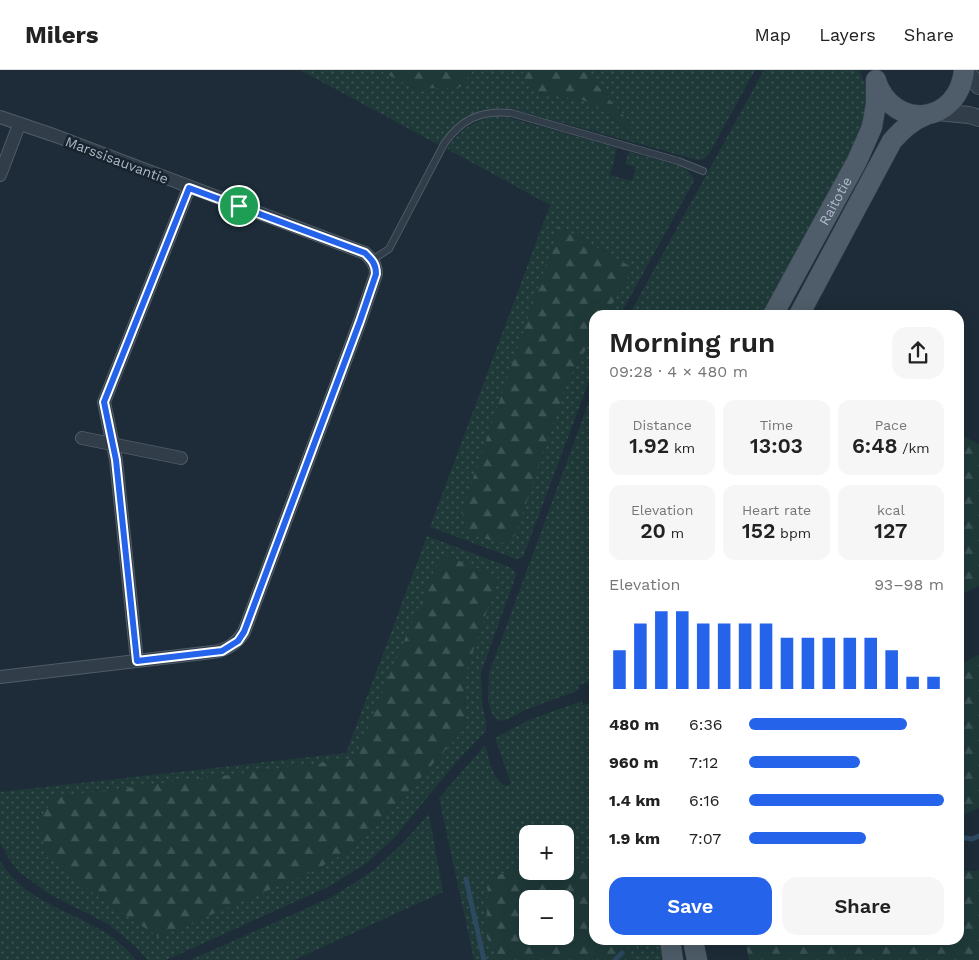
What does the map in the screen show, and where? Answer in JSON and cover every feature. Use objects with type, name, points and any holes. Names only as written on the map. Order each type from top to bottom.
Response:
[{"type":"main road","name":"Raitotie","points":[[802,310],[892,141],[906,125],[946,107],[957,95],[965,70]]},
{"type":"main road","name":"Raitotie","points":[[776,310],[856,161],[872,127],[876,104],[876,75]]},
{"type":"main road","points":[[876,75],[880,91],[895,108],[910,114],[931,113]]},
{"type":"main road","points":[[671,945],[674,960]]},
{"type":"main road","points":[[694,945],[697,960]]},
{"type":"street","points":[[965,70],[979,86]]},
{"type":"street","points":[[931,113],[968,115],[979,118]]},
{"type":"street","name":"Marssisauvantie","points":[[0,117],[56,136],[189,188],[365,253],[372,260]]},
{"type":"street","points":[[0,176],[19,125]]},
{"type":"street","points":[[137,661],[116,460],[104,402],[189,188]]},
{"type":"street","points":[[0,677],[222,651],[238,641],[244,632],[360,321],[376,274],[376,267],[372,260]]},
{"type":"street","points":[[82,438],[182,458]]},
{"type":"lane","points":[[372,260],[389,249],[452,132],[461,124],[484,114],[511,113],[678,160],[703,171]]},
{"type":"green space","points":[[300,70],[379,70],[415,89],[461,87],[473,70],[523,70],[523,81],[537,93],[583,99],[600,108],[631,134],[630,122],[584,70],[755,70],[709,154],[704,159],[698,160],[512,109],[490,109],[470,115],[453,127],[439,145]]},
{"type":"green space","points":[[379,70],[473,70],[461,87],[415,89]]},
{"type":"green space","points":[[523,70],[584,70],[630,123],[632,134],[600,108],[583,100],[537,93],[523,81]]},
{"type":"green space","points":[[764,70],[859,70],[865,84],[867,103],[863,125],[851,157],[769,310],[632,310]]},
{"type":"green space","points":[[497,116],[510,118],[617,148],[610,175],[632,181],[636,167],[625,164],[629,152],[683,167],[692,175],[694,181],[623,310],[609,310],[633,268],[559,226],[567,382],[589,344],[589,381],[523,557],[516,559],[430,527],[550,205],[447,149],[462,131],[474,123]]},
{"type":"green space","points":[[559,226],[633,268],[609,310],[589,310],[589,344],[567,382],[515,536],[504,543],[469,535],[462,511]]},
{"type":"green space","points":[[589,402],[589,682],[578,685],[579,690],[500,721],[492,714],[488,701],[489,673]]},
{"type":"green space","points":[[964,436],[979,444],[979,586],[964,593]]},
{"type":"green space","points":[[427,536],[515,571],[516,575],[481,673],[482,703],[486,731],[457,761],[394,838],[368,862],[328,887],[166,960],[148,960],[133,944],[108,924],[49,894],[19,872],[0,843],[0,792],[346,753]],"holes":[[[499,576],[463,680],[466,727],[388,814],[352,848],[316,870],[159,936],[105,902],[45,855],[55,797],[354,759]]]},
{"type":"green space","points":[[441,554],[499,576],[463,680],[466,727],[388,814],[352,848],[316,870],[159,937],[105,902],[45,855],[40,818],[55,797],[354,759]]},
{"type":"green space","points":[[979,655],[979,808],[964,815],[964,662]]},
{"type":"green space","points":[[582,701],[583,705],[589,703],[589,945],[664,945],[667,960],[474,960],[439,798],[485,745],[497,779],[506,786],[511,784],[495,738],[529,720]]},
{"type":"green space","points":[[429,814],[443,892],[294,960],[190,960],[332,897],[374,870],[402,844]]},
{"type":"green space","points":[[0,860],[13,878],[29,891],[47,903],[104,932],[122,944],[136,960],[0,960]]},
{"type":"green space","points":[[574,862],[589,864],[589,945],[627,945],[632,960],[497,960],[486,934],[488,880],[519,866],[519,880],[574,880]]},
{"type":"green space","points":[[964,870],[979,870],[979,960],[749,960],[746,945],[964,945]]},
{"type":"waterway","points":[[964,838],[972,839],[979,836]]},
{"type":"waterway","points":[[466,879],[484,960]]},
{"type":"waterway","points":[[615,960],[622,953]]},
{"type":"route","points":[[189,188],[239,206],[365,253],[376,267],[376,274],[244,632],[238,641],[222,651],[137,661],[116,460],[104,402],[189,188]]}]
